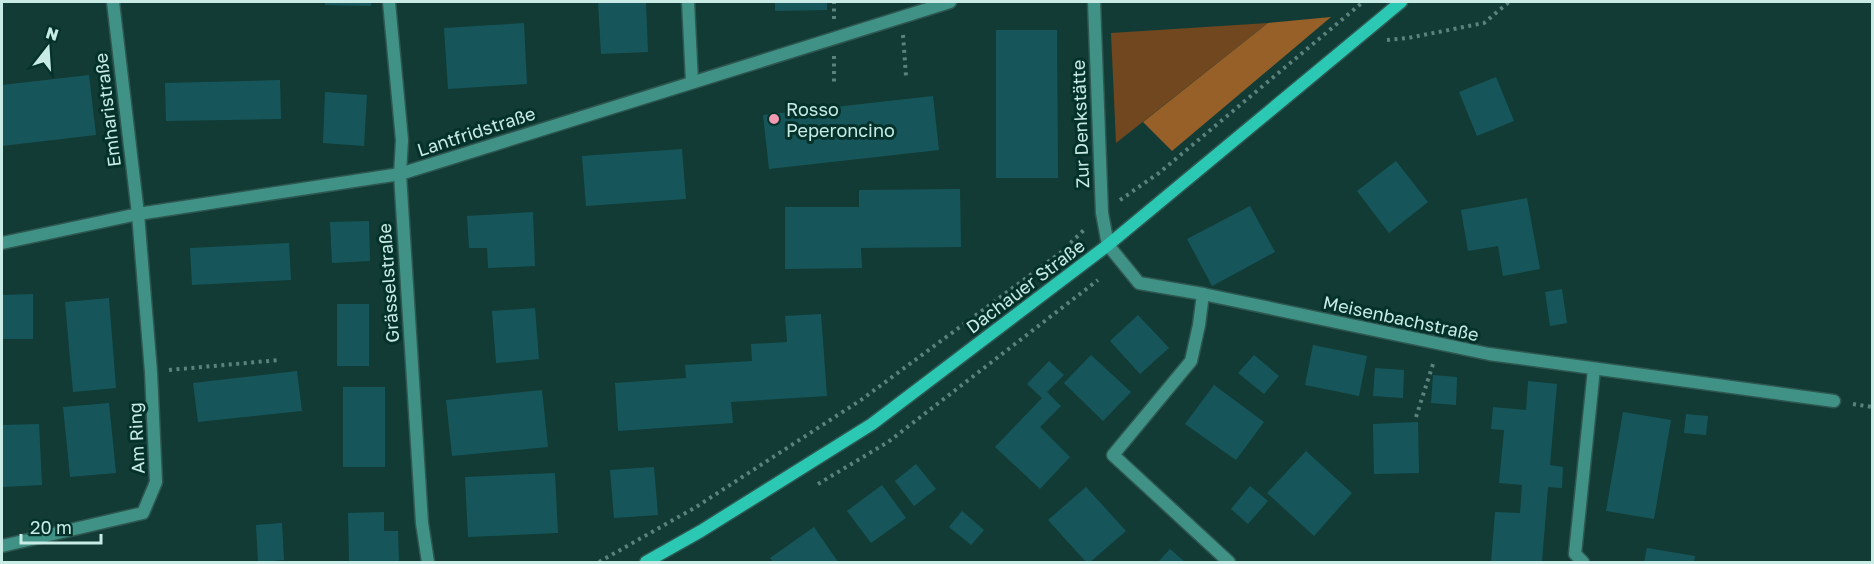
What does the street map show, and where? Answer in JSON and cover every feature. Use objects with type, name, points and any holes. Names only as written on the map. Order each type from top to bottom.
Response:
[{"type":"street","name":"Emharistraße","points":[[113,2],[138,214]]},
{"type":"street","name":"Grässelstraße","points":[[390,2],[402,140],[399,174],[422,523],[428,562]]},
{"type":"street","points":[[688,2],[692,82]]},
{"type":"street","name":"Lantfridstraße","points":[[2,243],[138,214],[399,174],[950,2]]},
{"type":"street","name":"Zur Denkstätte","points":[[1094,2],[1102,213],[1108,245]]},
{"type":"street","name":"Dachauer Straße","points":[[646,562],[702,531],[872,424],[1108,245],[1401,2]]},
{"type":"street","name":"Am Ring","points":[[2,546],[143,513],[156,482],[138,214]]},
{"type":"street","name":"Meisenbachstraße","points":[[1108,245],[1139,283],[1203,294],[1489,354],[1834,401]]},
{"type":"street","points":[[1203,294],[1191,361],[1113,455],[1229,562]]},
{"type":"street","points":[[1583,562],[1575,554],[1593,369]]},
{"type":"path","points":[[599,562],[696,507],[861,400],[1060,253],[1102,213],[1159,173],[1363,2]]},
{"type":"path","points":[[1379,40],[1408,38],[1484,23],[1509,2]]},
{"type":"path","points":[[902,16],[906,76]]},
{"type":"path","points":[[1416,417],[1439,345]]},
{"type":"path","points":[[150,372],[279,360]]},
{"type":"shaded area","points":[[1331,17],[1172,151],[1143,122],[1268,23]]},
{"type":"shaded area","points":[[1268,23],[1116,143],[1111,33]]},
{"type":"building","points":[[325,2],[371,2],[371,6],[325,5]]},
{"type":"building","points":[[598,2],[646,2],[648,52],[601,54]]},
{"type":"building","points":[[775,2],[827,2],[827,10],[775,11]]},
{"type":"building","points":[[524,23],[527,84],[448,89],[444,28]]},
{"type":"building","points":[[996,30],[1057,30],[1058,178],[996,178]]},
{"type":"building","points":[[89,75],[96,135],[2,146],[2,85]]},
{"type":"building","points":[[1496,77],[1514,121],[1477,136],[1459,92]]},
{"type":"building","points":[[280,80],[281,119],[166,121],[165,83]]},
{"type":"building","points":[[325,92],[367,95],[364,146],[323,143]]},
{"type":"building","points":[[933,96],[939,150],[769,169],[763,115]]},
{"type":"building","points":[[682,149],[686,199],[586,206],[582,156]]},
{"type":"building","points":[[1396,161],[1428,202],[1389,233],[1357,191]]},
{"type":"building","points":[[960,189],[961,247],[861,248],[862,268],[785,269],[785,207],[859,207],[859,190]]},
{"type":"building","points":[[1527,198],[1540,269],[1503,276],[1498,246],[1468,251],[1461,210]]},
{"type":"building","points":[[1250,206],[1275,252],[1212,286],[1187,239]]},
{"type":"building","points":[[533,212],[535,266],[488,268],[487,248],[469,248],[467,216]]},
{"type":"building","points":[[369,221],[370,261],[332,263],[330,222]]},
{"type":"building","points":[[289,243],[291,280],[192,285],[190,248]]},
{"type":"building","points":[[1562,289],[1567,323],[1550,326],[1545,292]]},
{"type":"building","points":[[33,294],[33,339],[2,339],[2,295]]},
{"type":"building","points":[[109,298],[116,388],[73,392],[65,302]]},
{"type":"building","points":[[337,304],[369,304],[369,366],[337,366]]},
{"type":"building","points":[[535,308],[539,359],[496,363],[492,311]]},
{"type":"building","points":[[821,314],[827,396],[731,402],[733,423],[618,431],[615,383],[686,378],[685,365],[752,361],[751,344],[787,342],[785,316]]},
{"type":"building","points":[[1138,315],[1169,348],[1140,374],[1110,341]]},
{"type":"building","points":[[1313,345],[1367,356],[1359,396],[1305,385]]},
{"type":"building","points":[[1091,355],[1131,392],[1103,421],[1064,383]]},
{"type":"building","points":[[1254,355],[1279,376],[1264,394],[1238,373]]},
{"type":"building","points":[[1049,361],[1064,375],[1047,392],[1061,406],[1040,427],[1070,457],[1040,489],[995,447],[1042,398],[1027,384]]},
{"type":"building","points":[[1375,368],[1404,370],[1403,398],[1373,396]]},
{"type":"building","points":[[297,371],[302,411],[198,422],[193,383]]},
{"type":"building","points":[[1433,375],[1457,377],[1456,405],[1431,403]]},
{"type":"building","points":[[1528,381],[1557,384],[1550,465],[1563,467],[1562,488],[1548,487],[1542,562],[1491,562],[1495,512],[1520,513],[1522,485],[1499,483],[1504,430],[1491,429],[1493,407],[1526,410]]},
{"type":"building","points":[[1214,385],[1264,422],[1236,460],[1185,424]]},
{"type":"building","points":[[343,387],[385,387],[385,467],[343,467]]},
{"type":"building","points":[[542,390],[548,447],[452,456],[446,400]]},
{"type":"building","points":[[109,403],[116,473],[70,477],[63,407]]},
{"type":"building","points":[[1623,412],[1671,420],[1654,519],[1606,511]]},
{"type":"building","points":[[1686,414],[1708,416],[1706,435],[1684,433]]},
{"type":"building","points":[[1418,422],[1419,473],[1374,474],[1373,424]]},
{"type":"building","points":[[39,424],[42,485],[2,487],[2,425]]},
{"type":"building","points":[[1306,451],[1352,493],[1314,536],[1267,493]]},
{"type":"building","points":[[916,464],[936,489],[914,506],[895,481]]},
{"type":"building","points":[[654,467],[658,515],[614,518],[610,470]]},
{"type":"building","points":[[555,473],[558,533],[468,537],[465,477]]},
{"type":"building","points":[[882,485],[906,518],[871,543],[847,511]]},
{"type":"building","points":[[1250,486],[1268,501],[1248,524],[1231,509]]},
{"type":"building","points":[[1086,487],[1126,531],[1090,562],[1086,562],[1048,520]]},
{"type":"building","points":[[962,511],[984,530],[971,545],[949,527]]},
{"type":"building","points":[[384,512],[384,531],[398,531],[399,562],[349,562],[348,513]]},
{"type":"building","points":[[282,523],[284,560],[258,562],[256,525]]},
{"type":"building","points":[[814,527],[838,562],[773,562],[770,558]]},
{"type":"building","points":[[1647,548],[1695,556],[1694,562],[1644,562]]},
{"type":"building","points":[[1170,549],[1185,562],[1158,562]]},
{"type":"place","name":"Rosso Peperoncino","points":[[774,119]]}]
